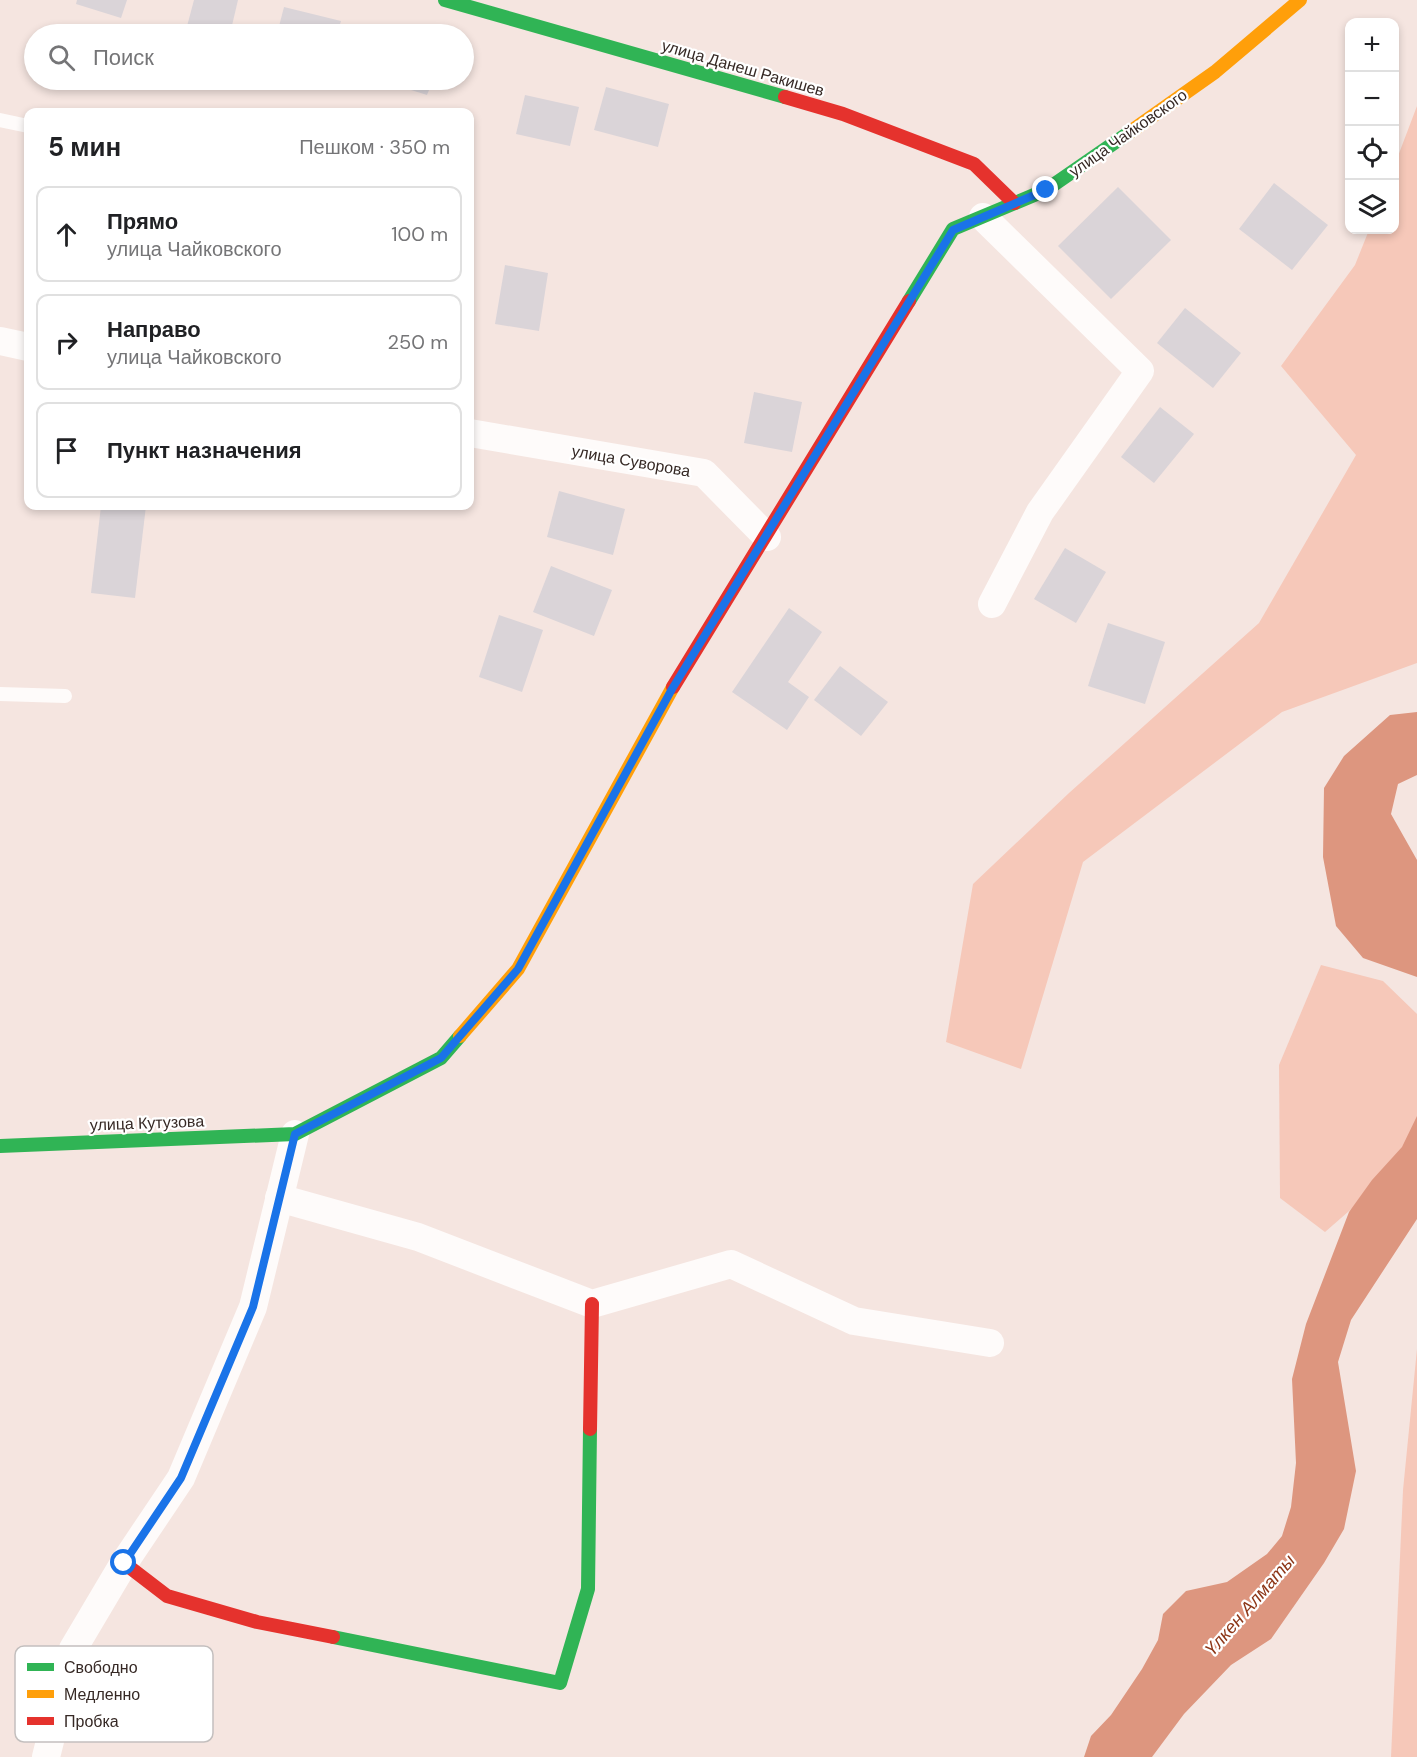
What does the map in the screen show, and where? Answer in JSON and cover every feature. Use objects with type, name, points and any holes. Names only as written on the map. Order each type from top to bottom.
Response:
[{"type":"street","name":"улица Данеш Ракишев","points":[[445,0],[843,114],[974,164],[1014,203]]},
{"type":"street","name":"улица Чайковского","points":[[295,1134],[441,1058],[518,969],[672,689],[953,230],[1046,190],[1215,72],[1300,0]]},
{"type":"street","points":[[982,217],[1140,371],[1040,512],[992,604]]},
{"type":"street","points":[[0,341],[24,346]]},
{"type":"street","name":"улица Суворова","points":[[474,434],[704,473],[767,537]]},
{"type":"street","points":[[75,1646],[124,1563],[181,1478],[253,1307],[295,1134]]},
{"type":"street","name":"улица Кутузова","points":[[0,1146],[295,1134]]},
{"type":"street","points":[[279,1198],[418,1237],[592,1304],[731,1264],[854,1321],[990,1343]]},
{"type":"street","points":[[124,1563],[167,1596],[257,1622],[560,1683],[588,1589],[592,1304]]},
{"type":"street","points":[[46,1757],[50,1742]]},
{"type":"lane","points":[[0,120],[24,125]]},
{"type":"lane","points":[[0,694],[65,696]]},
{"type":"shaded area","points":[[1417,106],[1417,663],[1282,712],[1083,862],[1021,1069],[946,1042],[973,884],[1069,793],[1259,623],[1356,455],[1281,366],[1355,265],[1367,234],[1399,234],[1399,153]]},
{"type":"shaded area","points":[[1321,965],[1383,981],[1417,1014],[1417,1128],[1388,1177],[1325,1232],[1280,1198],[1279,1065]]},
{"type":"shaded area","points":[[1417,1349],[1417,1757],[1391,1757],[1403,1490]]},
{"type":"water","points":[[1417,712],[1417,775],[1398,784],[1391,814],[1417,860],[1417,977],[1363,958],[1336,926],[1323,857],[1324,788],[1344,756],[1390,715]]},
{"type":"water","name":"Үлкен Алматы","points":[[1417,1116],[1417,1219],[1351,1320],[1338,1362],[1356,1471],[1344,1529],[1324,1563],[1271,1639],[1231,1665],[1184,1714],[1152,1757],[1084,1757],[1091,1736],[1111,1715],[1142,1669],[1158,1640],[1163,1614],[1186,1591],[1227,1582],[1267,1554],[1282,1536],[1291,1507],[1296,1463],[1292,1379],[1306,1324],[1349,1212],[1372,1180],[1402,1147]]},
{"type":"building","points":[[77,0],[127,0],[121,18],[76,4]]},
{"type":"building","points":[[194,0],[238,0],[232,24],[188,24]]},
{"type":"building","points":[[284,7],[341,21],[340,24],[280,24]]},
{"type":"building","points":[[606,87],[669,104],[658,147],[594,130]]},
{"type":"building","points":[[411,90],[429,90],[427,95]]},
{"type":"building","points":[[525,95],[579,107],[570,146],[516,134]]},
{"type":"building","points":[[1274,183],[1328,225],[1292,270],[1239,229]]},
{"type":"building","points":[[1118,187],[1171,240],[1111,299],[1058,246]]},
{"type":"building","points":[[505,265],[548,273],[539,331],[495,324]]},
{"type":"building","points":[[1185,308],[1241,353],[1213,388],[1157,343]]},
{"type":"building","points":[[754,392],[802,402],[792,452],[744,443]]},
{"type":"building","points":[[1160,407],[1194,434],[1154,483],[1121,457]]},
{"type":"building","points":[[559,491],[625,509],[613,555],[547,537]]},
{"type":"building","points":[[101,510],[146,510],[135,598],[91,593]]},
{"type":"building","points":[[1065,548],[1106,572],[1076,623],[1034,599]]},
{"type":"building","points":[[551,566],[612,590],[594,636],[533,612]]},
{"type":"building","points":[[789,608],[822,632],[788,682],[809,697],[787,730],[732,692]]},
{"type":"building","points":[[499,615],[543,630],[522,692],[479,677]]},
{"type":"building","points":[[1108,623],[1165,642],[1145,704],[1088,686]]},
{"type":"building","points":[[840,666],[888,702],[861,736],[814,700]]},
{"type":"traffic: fast","points":[[445,0],[785,97]]},
{"type":"traffic: fast","points":[[909,301],[953,229],[1046,190],[1130,132]]},
{"type":"traffic: fast","points":[[0,1146],[295,1134],[441,1058],[460,1036]]},
{"type":"traffic: fast","points":[[333,1637],[560,1683],[588,1589],[590,1429]]},
{"type":"traffic: slow","points":[[1130,132],[1215,72],[1300,0]]},
{"type":"traffic: slow","points":[[460,1036],[518,969],[673,687]]},
{"type":"traffic: jam","points":[[785,97],[843,114],[974,164],[1014,203]]},
{"type":"traffic: jam","points":[[673,687],[909,301]]},
{"type":"traffic: jam","points":[[590,1429],[592,1304]]},
{"type":"traffic: jam","points":[[124,1563],[167,1596],[257,1622],[333,1637]]},
{"type":"route","points":[[124,1563],[181,1478],[253,1307],[295,1134],[441,1058],[518,969],[672,689],[953,230],[1046,190]]}]
